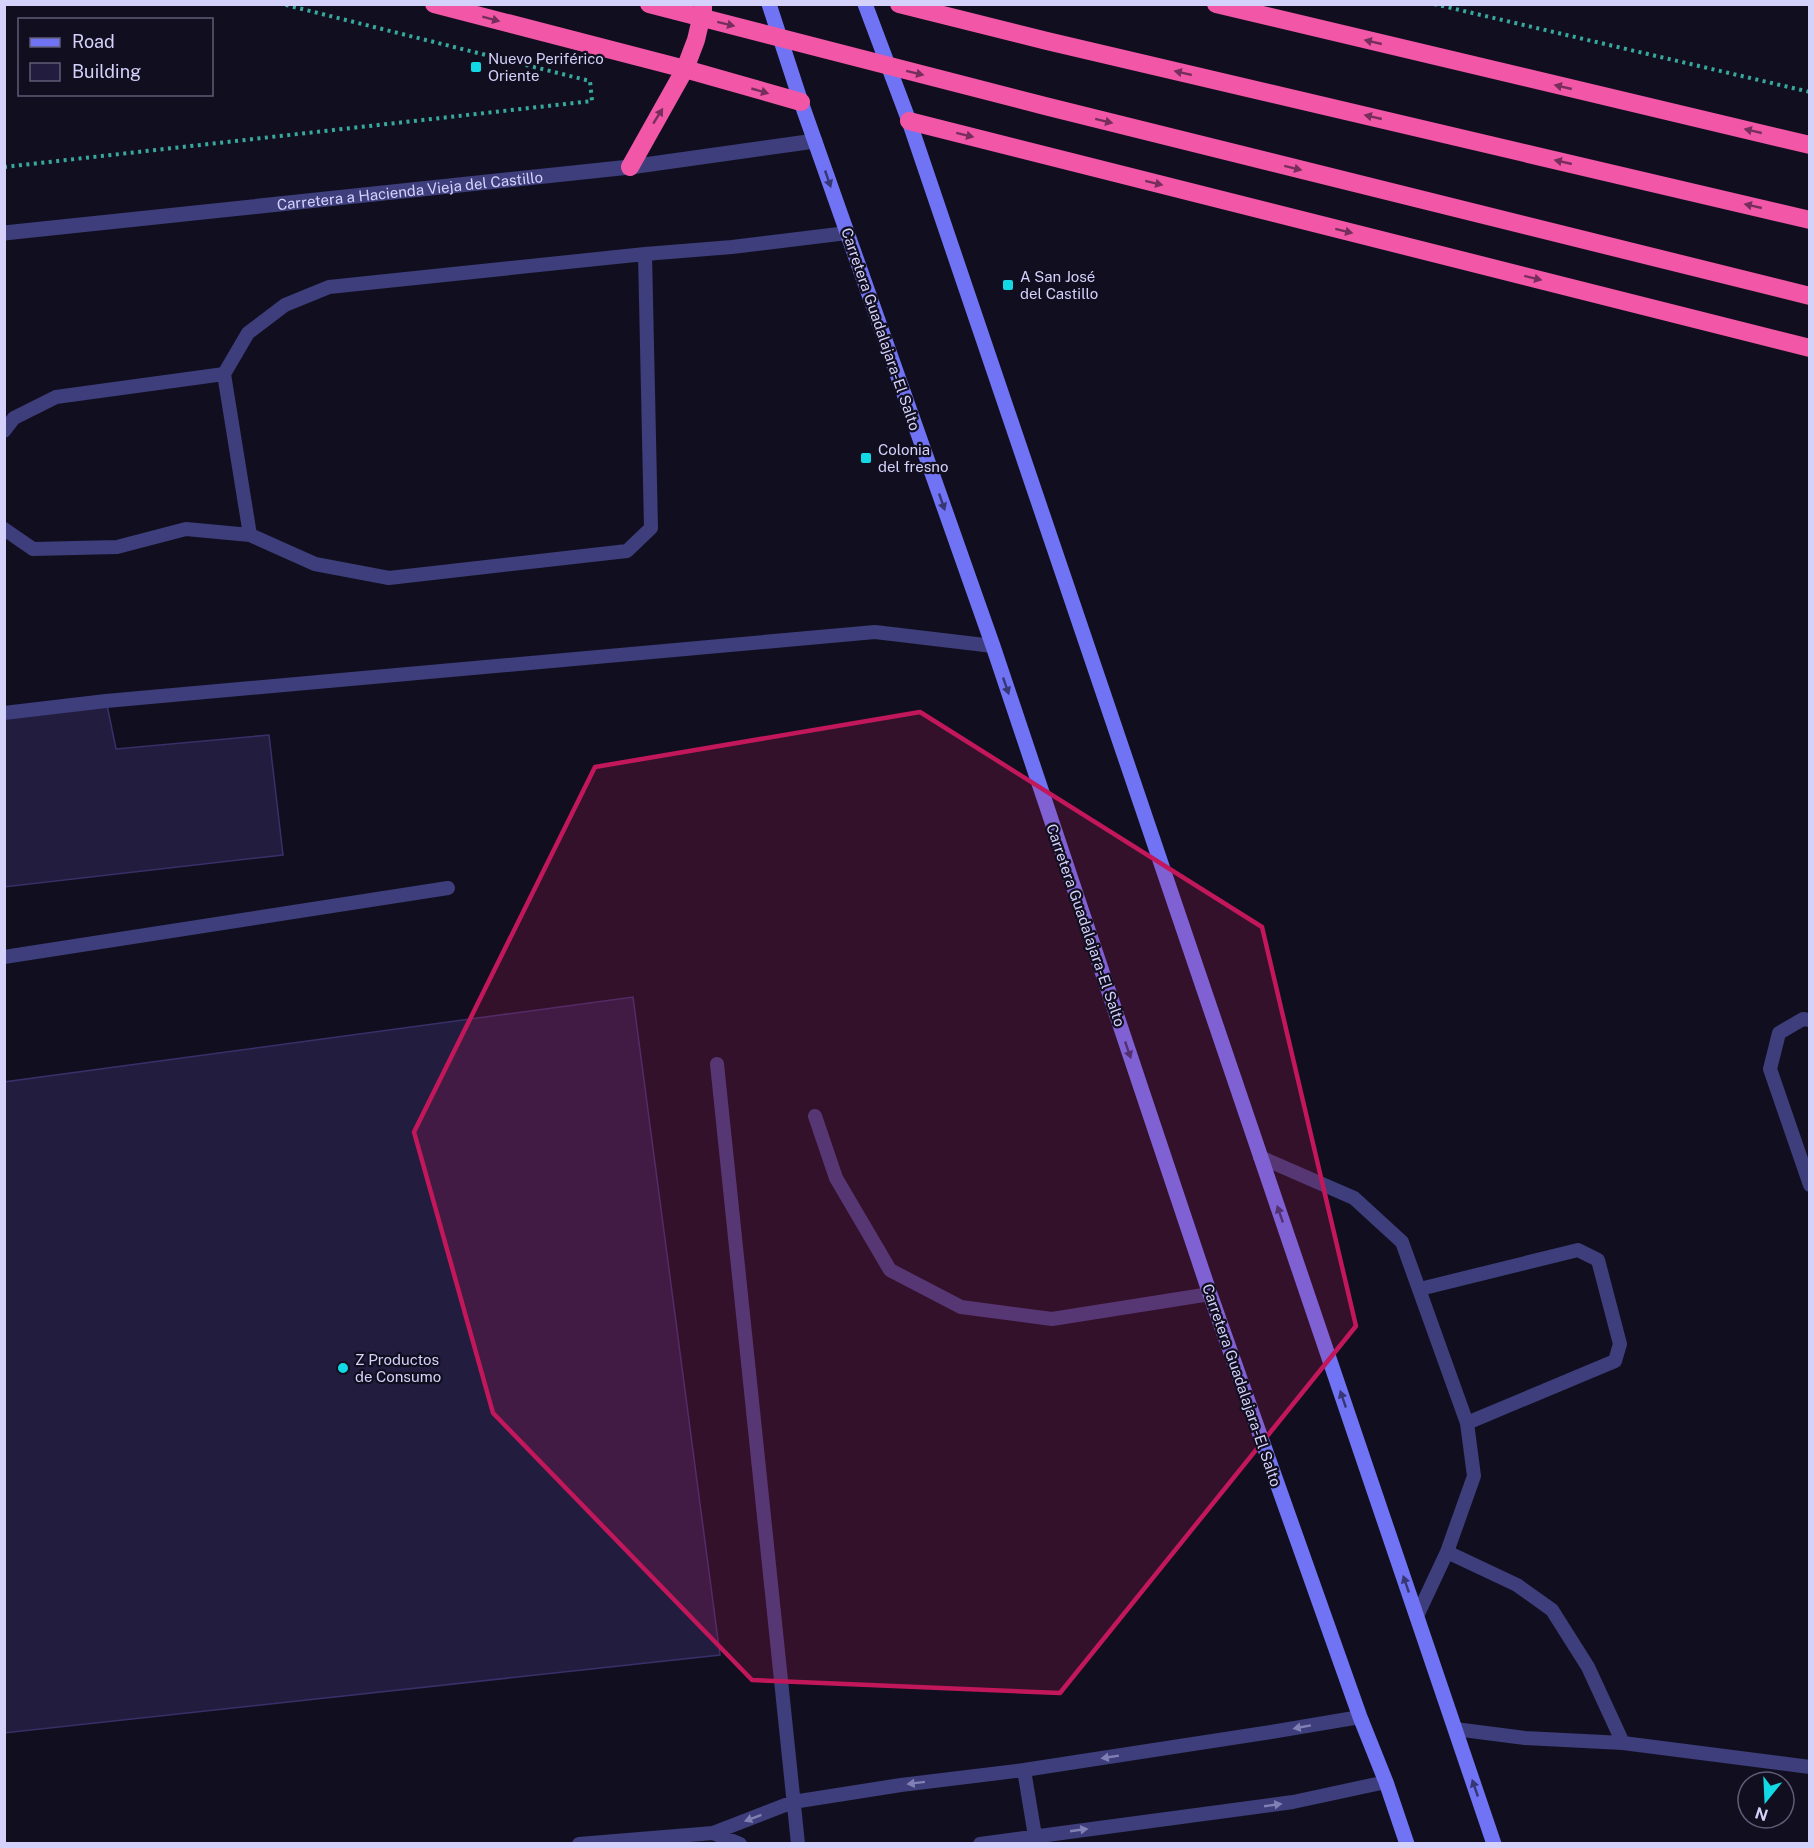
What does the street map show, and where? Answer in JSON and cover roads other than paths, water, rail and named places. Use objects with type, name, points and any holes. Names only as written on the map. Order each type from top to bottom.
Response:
[{"type":"highway","points":[[434,4],[685,69],[801,102]]},
{"type":"highway","points":[[649,4],[1045,106],[1809,296]]},
{"type":"highway","points":[[630,167],[685,69],[696,40],[703,4]]},
{"type":"highway","points":[[899,4],[1047,41],[1809,220]]},
{"type":"highway","points":[[1216,4],[1809,145]]},
{"type":"highway","points":[[909,121],[1809,348]]},
{"type":"main road","name":"Carretera Guadalajara-El Salto","points":[[769,4],[801,102],[993,646],[1210,1294],[1407,1844]]},
{"type":"main road","points":[[865,4],[909,121],[1494,1844]]},
{"type":"street","name":"Carretera a Hacienda Vieja del Castillo","points":[[4,233],[630,167],[815,141]]},
{"type":"lane","points":[[250,535],[224,374],[248,333],[285,304],[329,287],[732,247],[847,233]]},
{"type":"lane","points":[[4,529],[33,549],[117,547],[186,529],[250,535],[315,564],[389,578],[627,551],[651,528],[645,254]]},
{"type":"lane","points":[[4,431],[14,418],[56,397],[224,374]]},
{"type":"lane","points":[[4,713],[106,701],[875,632],[993,646]]},
{"type":"lane","points":[[4,957],[448,888]]},
{"type":"lane","points":[[1809,1020],[1803,1018],[1779,1032],[1770,1069],[1809,1185]]},
{"type":"lane","points":[[717,1064],[798,1844]]},
{"type":"lane","points":[[814,1116],[836,1178],[890,1270],[961,1307],[1052,1319],[1210,1294]]},
{"type":"lane","points":[[1260,1157],[1354,1198],[1402,1242],[1467,1423],[1474,1476],[1447,1552],[1417,1616]]},
{"type":"lane","points":[[1420,1288],[1578,1250],[1598,1260],[1620,1344],[1615,1361],[1467,1423]]},
{"type":"lane","points":[[1447,1552],[1517,1585],[1552,1610],[1588,1667],[1623,1743]]},
{"type":"lane","points":[[579,1844],[713,1833],[793,1802],[901,1785],[1024,1770],[1360,1716]]},
{"type":"lane","points":[[1455,1730],[1525,1738],[1623,1743],[1809,1767]]},
{"type":"lane","points":[[1024,1770],[1035,1836]]},
{"type":"lane","points":[[980,1844],[1293,1802],[1386,1782]]},
{"type":"lane","points":[[713,1833],[740,1844]]},
{"type":"place","name":"Nuevo Periférico Oriente","points":[[476,67]]},
{"type":"place","name":"A San José del Castillo","points":[[1008,285]]},
{"type":"place","name":"Colonia del fresno","points":[[866,458]]},
{"type":"place","name":"Z Productos de Consumo","points":[[343,1368]]}]
